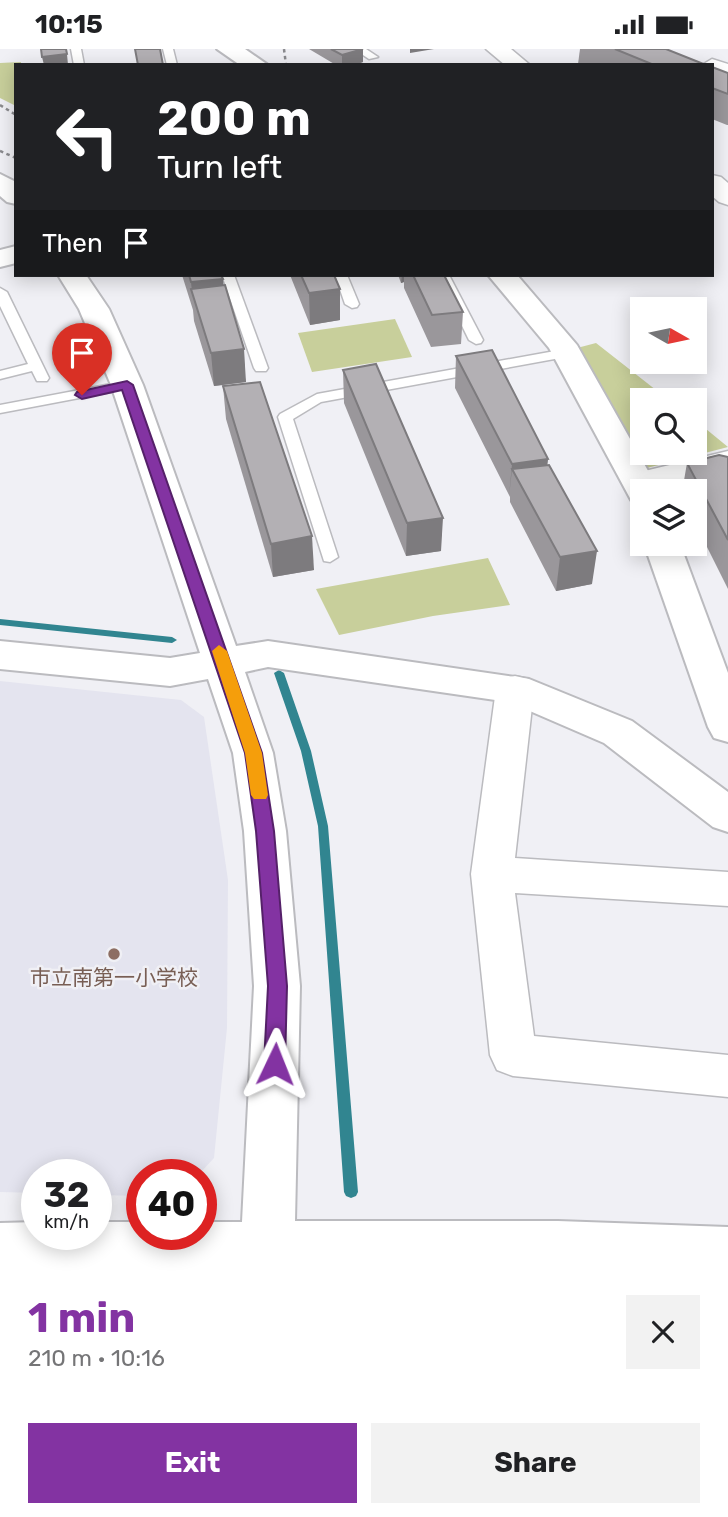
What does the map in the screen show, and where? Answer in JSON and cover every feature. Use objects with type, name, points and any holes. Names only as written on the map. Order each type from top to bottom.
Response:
[{"type":"street","points":[[228,49],[253,63]]},
{"type":"street","points":[[496,49],[516,63]]},
{"type":"street","points":[[0,182],[14,194]]},
{"type":"street","points":[[714,185],[728,197]]},
{"type":"street","points":[[73,277],[94,309],[127,385],[253,753],[265,831],[276,973],[265,1259]]},
{"type":"street","points":[[504,277],[566,353],[637,479]]},
{"type":"street","points":[[668,479],[728,461]]},
{"type":"street","points":[[666,556],[728,727]]},
{"type":"street","points":[[0,655],[170,672],[268,653],[515,689],[618,732],[724,803]]},
{"type":"street","points":[[515,689],[492,874],[513,1055],[728,1076]]},
{"type":"street","points":[[492,874],[728,888]]},
{"type":"street","points":[[0,1249],[265,1259],[558,1247],[728,1254]]},
{"type":"lane","points":[[359,49],[373,57]]},
{"type":"lane","points":[[230,277],[261,367]]},
{"type":"lane","points":[[342,277],[352,304]]},
{"type":"lane","points":[[444,277],[476,340]]},
{"type":"lane","points":[[0,292],[39,372],[0,375]]},
{"type":"lane","points":[[330,557],[285,417],[317,398],[566,353]]},
{"type":"lane","points":[[0,409],[127,385]]},
{"type":"shaded area","name":"市立南第一小学校","points":[[0,681],[181,700],[204,717],[228,880],[227,1028],[214,1158],[126,1159],[126,1196],[112,1195],[112,1159],[21,1159],[21,1193],[0,1192]]},
{"type":"green space","points":[[21,62],[14,63],[14,105],[0,98],[0,63]]},
{"type":"green space","points":[[395,319],[412,357],[312,372],[298,333]]},
{"type":"green space","points":[[596,343],[630,370],[630,375],[637,375],[653,388],[630,388],[630,445],[577,348]]},
{"type":"green space","points":[[707,430],[728,447],[707,452]]},
{"type":"green space","points":[[641,465],[658,465],[643,469]]},
{"type":"green space","points":[[488,558],[510,605],[433,616],[339,635],[316,589]]},
{"type":"building","points":[[41,49],[66,49],[67,54],[42,57]]},
{"type":"building","points":[[135,49],[160,49],[163,63],[138,63]]},
{"type":"building","points":[[331,49],[363,49],[342,55]]},
{"type":"building","points":[[615,49],[666,49],[701,63],[649,63]]},
{"type":"building","points":[[714,68],[728,73],[728,94],[714,89]]},
{"type":"building","points":[[190,277],[223,279],[191,282]]},
{"type":"building","points":[[302,277],[335,277],[340,289],[309,293]]},
{"type":"building","points":[[414,277],[445,277],[463,312],[432,315]]},
{"type":"building","points":[[225,285],[244,349],[211,353],[191,289]]},
{"type":"building","points":[[492,350],[548,459],[512,464],[456,356]]},
{"type":"building","points":[[376,364],[443,518],[407,523],[343,370]]},
{"type":"building","points":[[260,382],[312,536],[271,544],[223,386]]},
{"type":"building","points":[[719,455],[728,457],[728,540],[707,501],[707,479],[696,479],[688,465],[707,465],[707,458]]},
{"type":"building","points":[[549,465],[597,551],[560,557],[512,469]]},
{"type":"waterway","points":[[0,622],[172,640]]},
{"type":"waterway","points":[[279,673],[306,751],[323,826],[351,1192]]},
{"type":"slow traffic","points":[[219,651],[253,753],[260,795]]},
{"type":"place","name":"市立南第一小学校","points":[[114,954]]},
{"type":"route","points":[[82,395],[127,385],[253,753],[265,831],[277,986],[275,1064]]}]
